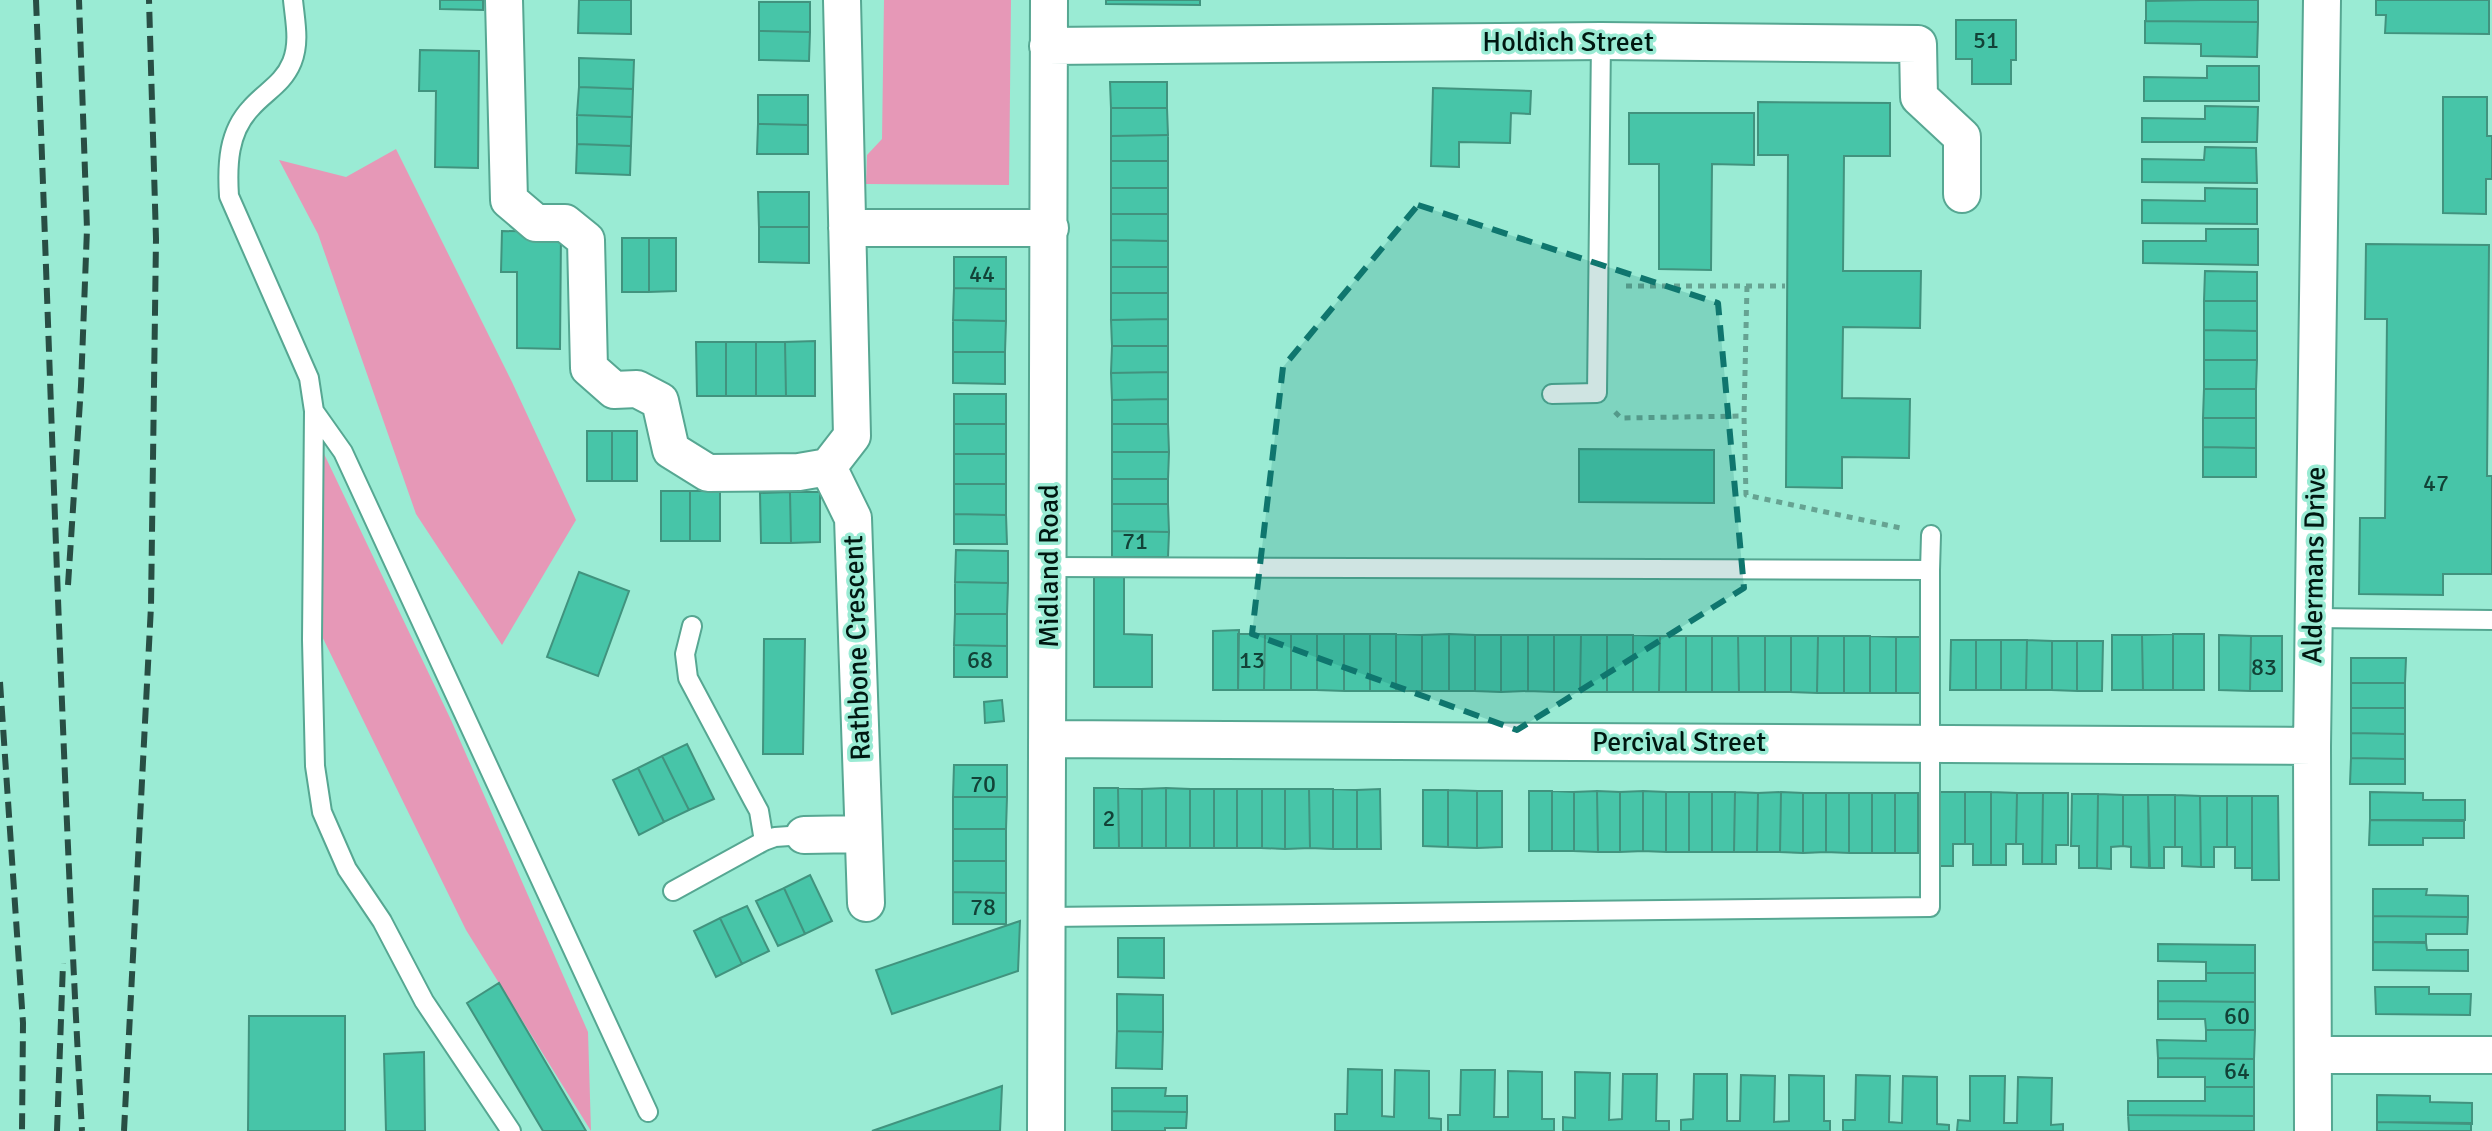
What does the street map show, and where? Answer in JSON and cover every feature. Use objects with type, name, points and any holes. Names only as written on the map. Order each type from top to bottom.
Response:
[{"type":"street","points":[[504,0],[509,200],[536,223],[565,223],[586,240],[589,368],[614,390],[637,389],[660,401],[671,450],[708,473],[799,472],[828,467],[852,436],[842,0]]},
{"type":"street","name":"Midland Road","points":[[1046,1131],[1049,0]]},
{"type":"street","name":"Aldermans Drive","points":[[2313,1131],[2312,746],[2322,0]]},
{"type":"street","name":"Holdich Street","points":[[1048,46],[1601,41],[1918,44],[1919,97],[1962,137],[1962,194]]},
{"type":"street","points":[[847,228],[1050,228]]},
{"type":"street","name":"Rathbone Crescent","points":[[828,467],[853,518],[866,903]]},
{"type":"street","name":"Percival Street","points":[[1047,739],[2312,746]]},
{"type":"street","points":[[804,835],[863,834]]},
{"type":"street","points":[[2314,1055],[2492,1055]]},
{"type":"lane","points":[[293,0],[297,39],[293,60],[282,81],[251,107],[241,120],[231,145],[227,170],[229,196],[309,378],[314,411],[312,640],[315,766],[322,812],[347,869],[382,921],[424,1001],[511,1131]]},
{"type":"lane","points":[[1552,394],[1597,393],[1601,41]]},
{"type":"lane","points":[[314,411],[343,452],[648,1112]]},
{"type":"lane","points":[[1047,917],[1930,907],[1931,535]]},
{"type":"lane","points":[[1049,567],[1930,570]]},
{"type":"lane","points":[[2314,618],[2492,620]]},
{"type":"lane","points":[[692,626],[684,666],[688,678],[759,811],[764,841]]},
{"type":"lane","points":[[673,891],[764,841],[804,835]]},
{"type":"path","points":[[1747,286],[1746,495],[1931,535]]},
{"type":"path","points":[[1597,287],[1785,286]]},
{"type":"path","points":[[1597,393],[1621,418],[1744,416]]},
{"type":"highlighted area","points":[[1418,205],[1718,303],[1744,588],[1517,730],[1252,634],[1283,367]]},
{"type":"shaded area","points":[[884,0],[1011,0],[1009,185],[866,184],[867,155],[882,139]]},
{"type":"shaded area","points":[[396,149],[512,382],[576,520],[502,645],[416,514],[318,234],[279,160],[346,177]]},
{"type":"shaded area","points":[[316,437],[451,720],[588,1032],[591,1131],[466,930],[314,620]]},
{"type":"building","points":[[440,0],[483,0],[483,10],[440,9]]},
{"type":"building","points":[[579,0],[631,0],[631,34],[578,33]]},
{"type":"building","points":[[1106,0],[1200,0],[1200,5],[1106,4]]},
{"type":"building","points":[[2258,0],[2258,22],[2146,21],[2146,1]]},
{"type":"building","points":[[2376,0],[2489,0],[2489,34],[2385,33],[2386,15],[2376,15]]},
{"type":"building","points":[[759,2],[810,2],[810,32],[759,31]]},
{"type":"building","points":[[1956,20],[2016,20],[2016,60],[2011,60],[2011,84],[1972,84],[1972,59],[1956,59]]},
{"type":"building","points":[[2145,21],[2258,22],[2257,57],[2201,56],[2201,44],[2145,43]]},
{"type":"building","points":[[759,31],[810,32],[809,61],[759,60]]},
{"type":"building","points":[[420,50],[479,51],[478,168],[435,167],[436,91],[419,91]]},
{"type":"building","points":[[579,58],[634,60],[633,89],[579,87]]},
{"type":"building","points":[[2207,66],[2259,66],[2259,101],[2144,101],[2144,77],[2207,78]]},
{"type":"building","points":[[1110,82],[1167,82],[1167,108],[1111,108]]},
{"type":"building","points":[[579,87],[633,89],[632,117],[577,115]]},
{"type":"building","points":[[1433,88],[1531,91],[1530,114],[1511,113],[1510,143],[1459,142],[1459,167],[1431,166]]},
{"type":"building","points":[[758,95],[808,95],[808,125],[758,124]]},
{"type":"building","points":[[2443,97],[2487,97],[2487,136],[2492,136],[2492,179],[2486,179],[2486,214],[2443,213]]},
{"type":"building","points":[[1758,102],[1890,103],[1890,156],[1844,156],[1843,271],[1921,271],[1920,328],[1843,327],[1842,398],[1910,399],[1909,458],[1842,457],[1842,488],[1786,487],[1788,155],[1758,155]]},
{"type":"building","points":[[2205,106],[2258,107],[2257,142],[2142,142],[2142,118],[2205,119]]},
{"type":"building","points":[[1111,108],[1167,108],[1168,135],[1111,136]]},
{"type":"building","points":[[1629,113],[1754,113],[1754,165],[1712,164],[1711,270],[1659,269],[1659,164],[1629,164]]},
{"type":"building","points":[[577,115],[632,117],[631,146],[577,144]]},
{"type":"building","points":[[758,124],[808,125],[808,154],[757,154]]},
{"type":"building","points":[[1168,135],[1168,161],[1111,161],[1111,136]]},
{"type":"building","points":[[577,144],[631,146],[630,175],[576,173]]},
{"type":"building","points":[[2205,147],[2256,148],[2257,183],[2142,182],[2142,159],[2204,160]]},
{"type":"building","points":[[1111,161],[1168,161],[1168,188],[1111,188]]},
{"type":"building","points":[[1111,188],[1168,188],[1168,214],[1111,214]]},
{"type":"building","points":[[2205,188],[2257,189],[2257,224],[2142,223],[2142,200],[2205,201]]},
{"type":"building","points":[[758,192],[809,192],[809,227],[759,227]]},
{"type":"building","points":[[1111,214],[1168,214],[1168,241],[1111,240]]},
{"type":"building","points":[[759,227],[809,227],[809,263],[759,262]]},
{"type":"building","points":[[2206,229],[2258,229],[2258,265],[2143,263],[2143,241],[2206,241]]},
{"type":"building","points":[[502,231],[561,232],[560,349],[517,348],[517,272],[501,272]]},
{"type":"building","points":[[622,238],[649,238],[649,292],[622,292]]},
{"type":"building","points":[[649,238],[676,238],[676,291],[649,292]]},
{"type":"building","points":[[1111,240],[1168,241],[1168,267],[1111,267]]},
{"type":"building","points":[[2366,244],[2489,245],[2487,476],[2492,476],[2492,574],[2443,574],[2443,595],[2359,594],[2360,518],[2385,518],[2387,319],[2365,319]]},
{"type":"building","points":[[954,257],[1006,257],[1006,289],[954,288]]},
{"type":"building","points":[[1111,267],[1168,267],[1168,293],[1111,293]]},
{"type":"building","points":[[2205,271],[2257,272],[2257,301],[2204,301]]},
{"type":"building","points":[[954,288],[1006,289],[1006,321],[953,320]]},
{"type":"building","points":[[1111,293],[1168,293],[1168,319],[1111,320]]},
{"type":"building","points":[[2204,301],[2257,301],[2257,331],[2204,330]]},
{"type":"building","points":[[1168,319],[1168,346],[1112,346],[1111,320]]},
{"type":"building","points":[[953,320],[1006,321],[1005,352],[953,352]]},
{"type":"building","points":[[2204,330],[2257,331],[2257,360],[2204,360]]},
{"type":"building","points":[[815,341],[815,396],[786,396],[785,342]]},
{"type":"building","points":[[696,342],[726,342],[726,396],[697,396]]},
{"type":"building","points":[[726,342],[756,342],[756,396],[726,396]]},
{"type":"building","points":[[756,342],[785,342],[786,396],[756,396]]},
{"type":"building","points":[[1112,346],[1168,346],[1168,372],[1111,373]]},
{"type":"building","points":[[953,352],[1005,352],[1005,384],[953,383]]},
{"type":"building","points":[[2204,360],[2257,360],[2256,389],[2204,389]]},
{"type":"building","points":[[1168,372],[1168,399],[1112,400],[1111,373]]},
{"type":"building","points":[[2204,389],[2256,389],[2256,418],[2203,418]]},
{"type":"building","points":[[954,394],[1006,394],[1006,424],[954,424]]},
{"type":"building","points":[[1168,399],[1168,424],[1112,424],[1112,400]]},
{"type":"building","points":[[2203,418],[2256,418],[2256,448],[2203,447]]},
{"type":"building","points":[[954,424],[1006,424],[1006,454],[954,454]]},
{"type":"building","points":[[1112,424],[1168,424],[1169,452],[1112,452]]},
{"type":"building","points":[[587,431],[612,431],[612,481],[587,481]]},
{"type":"building","points":[[612,431],[637,431],[637,481],[612,481]]},
{"type":"building","points":[[2203,447],[2256,448],[2256,477],[2203,477]]},
{"type":"building","points":[[1579,449],[1714,450],[1714,503],[1579,502]]},
{"type":"building","points":[[1112,452],[1169,452],[1168,479],[1112,479]]},
{"type":"building","points":[[954,454],[1006,454],[1006,484],[954,484]]},
{"type":"building","points":[[1112,479],[1168,479],[1168,504],[1112,504]]},
{"type":"building","points":[[954,484],[1006,484],[1006,515],[954,514]]},
{"type":"building","points":[[661,491],[690,491],[690,541],[661,541]]},
{"type":"building","points":[[690,491],[720,491],[720,541],[690,541]]},
{"type":"building","points":[[790,492],[791,543],[761,543],[760,493]]},
{"type":"building","points":[[790,492],[820,492],[820,542],[791,543]]},
{"type":"building","points":[[1112,504],[1168,504],[1169,532],[1112,531]]},
{"type":"building","points":[[954,514],[1006,515],[1007,544],[954,544]]},
{"type":"building","points":[[1112,531],[1169,532],[1168,557],[1112,557]]},
{"type":"building","points":[[956,550],[1008,551],[1008,583],[955,582]]},
{"type":"building","points":[[579,572],[629,591],[598,676],[547,657]]},
{"type":"building","points":[[1124,575],[1124,634],[1152,635],[1152,687],[1094,687],[1094,576]]},
{"type":"building","points":[[955,582],[1008,583],[1007,614],[955,614]]},
{"type":"building","points":[[955,614],[1007,614],[1007,646],[954,645]]},
{"type":"building","points":[[1239,630],[1238,690],[1213,690],[1213,631]]},
{"type":"building","points":[[1238,634],[1265,634],[1264,690],[1238,690]]},
{"type":"building","points":[[1265,634],[1291,634],[1291,690],[1264,690]]},
{"type":"building","points":[[1291,634],[1317,634],[1317,690],[1291,690]]},
{"type":"building","points":[[1317,634],[1344,634],[1344,691],[1317,690]]},
{"type":"building","points":[[1344,634],[1370,634],[1370,691],[1344,691]]},
{"type":"building","points":[[1370,634],[1396,634],[1396,691],[1370,691]]},
{"type":"building","points":[[1396,634],[1422,635],[1422,691],[1396,691]]},
{"type":"building","points":[[1449,634],[1475,635],[1475,691],[1449,691]]},
{"type":"building","points":[[1449,634],[1449,691],[1422,691],[1422,635]]},
{"type":"building","points":[[2173,634],[2173,690],[2143,690],[2142,635]]},
{"type":"building","points":[[2173,634],[2204,634],[2204,690],[2173,690]]},
{"type":"building","points":[[1475,635],[1501,635],[1501,692],[1475,691]]},
{"type":"building","points":[[1501,635],[1528,635],[1528,691],[1501,692]]},
{"type":"building","points":[[1528,635],[1554,635],[1554,692],[1528,691]]},
{"type":"building","points":[[1554,635],[1581,635],[1580,692],[1554,692]]},
{"type":"building","points":[[1581,635],[1607,635],[1607,692],[1580,692]]},
{"type":"building","points":[[1607,635],[1633,635],[1633,692],[1607,692]]},
{"type":"building","points":[[1633,635],[1660,636],[1659,692],[1633,692]]},
{"type":"building","points":[[2112,635],[2142,635],[2143,690],[2112,690]]},
{"type":"building","points":[[2219,635],[2251,636],[2250,691],[2219,690]]},
{"type":"building","points":[[1660,636],[1686,636],[1686,692],[1659,692]]},
{"type":"building","points":[[1686,636],[1712,636],[1712,692],[1686,692]]},
{"type":"building","points":[[1712,636],[1738,636],[1739,692],[1712,692]]},
{"type":"building","points":[[1738,636],[1765,636],[1765,692],[1739,692]]},
{"type":"building","points":[[1765,636],[1791,636],[1791,692],[1765,692]]},
{"type":"building","points":[[1791,636],[1818,636],[1817,693],[1791,692]]},
{"type":"building","points":[[1818,636],[1844,636],[1844,693],[1817,693]]},
{"type":"building","points":[[1844,636],[1870,636],[1870,693],[1844,693]]},
{"type":"building","points":[[1870,636],[1896,637],[1896,693],[1870,693]]},
{"type":"building","points":[[2251,636],[2282,636],[2282,691],[2250,691]]},
{"type":"building","points":[[1896,637],[1923,637],[1923,693],[1896,693]]},
{"type":"building","points":[[764,639],[805,639],[803,754],[763,754]]},
{"type":"building","points":[[1951,640],[1976,640],[1976,690],[1950,690]]},
{"type":"building","points":[[1976,640],[2001,640],[2001,690],[1976,690]]},
{"type":"building","points":[[2001,640],[2027,640],[2026,690],[2001,690]]},
{"type":"building","points":[[2027,640],[2052,641],[2052,690],[2026,690]]},
{"type":"building","points":[[2052,641],[2077,641],[2077,691],[2052,690]]},
{"type":"building","points":[[2077,641],[2103,641],[2102,691],[2077,691]]},
{"type":"building","points":[[954,645],[1007,646],[1007,677],[954,677]]},
{"type":"building","points":[[2351,658],[2406,658],[2405,683],[2351,683]]},
{"type":"building","points":[[2351,683],[2405,683],[2405,708],[2351,708]]},
{"type":"building","points":[[1002,700],[1004,721],[985,723],[984,702]]},
{"type":"building","points":[[2351,708],[2405,708],[2405,734],[2351,733]]},
{"type":"building","points":[[2351,733],[2405,734],[2405,759],[2351,758]]},
{"type":"building","points":[[687,744],[714,799],[689,810],[662,756]]},
{"type":"building","points":[[662,756],[689,810],[664,822],[638,768]]},
{"type":"building","points":[[2351,758],[2405,759],[2405,784],[2350,784]]},
{"type":"building","points":[[954,765],[1007,765],[1007,797],[953,797]]},
{"type":"building","points":[[638,768],[664,822],[639,835],[613,780]]},
{"type":"building","points":[[1094,788],[1118,788],[1119,848],[1094,848]]},
{"type":"building","points":[[1118,788],[1142,789],[1142,848],[1119,848]]},
{"type":"building","points":[[1166,788],[1166,848],[1142,848],[1142,789]]},
{"type":"building","points":[[1166,788],[1190,789],[1190,848],[1166,848]]},
{"type":"building","points":[[1190,789],[1214,789],[1214,848],[1190,848]]},
{"type":"building","points":[[1214,789],[1237,789],[1237,848],[1214,848]]},
{"type":"building","points":[[1237,789],[1262,789],[1262,848],[1237,848]]},
{"type":"building","points":[[1262,789],[1285,789],[1285,849],[1262,848]]},
{"type":"building","points":[[1285,789],[1309,789],[1310,848],[1285,849]]},
{"type":"building","points":[[1309,789],[1333,789],[1333,849],[1310,848]]},
{"type":"building","points":[[1333,789],[1357,790],[1357,849],[1333,849]]},
{"type":"building","points":[[1380,789],[1381,849],[1357,849],[1357,790]]},
{"type":"building","points":[[1423,790],[1448,790],[1448,847],[1423,846]]},
{"type":"building","points":[[1448,790],[1477,791],[1477,848],[1448,847]]},
{"type":"building","points":[[1477,791],[1502,791],[1502,847],[1477,848]]},
{"type":"building","points":[[1529,791],[1552,791],[1552,851],[1529,851]]},
{"type":"building","points":[[1552,791],[1574,792],[1574,851],[1552,851]]},
{"type":"building","points":[[1597,791],[1598,852],[1574,851],[1574,792]]},
{"type":"building","points":[[1597,791],[1620,792],[1620,852],[1598,852]]},
{"type":"building","points":[[1643,791],[1643,851],[1620,852],[1620,792]]},
{"type":"building","points":[[1643,791],[1666,792],[1666,852],[1643,851]]},
{"type":"building","points":[[1666,792],[1689,792],[1689,852],[1666,852]]},
{"type":"building","points":[[1689,792],[1712,792],[1712,852],[1689,852]]},
{"type":"building","points":[[1712,792],[1735,792],[1734,852],[1712,852]]},
{"type":"building","points":[[1735,792],[1758,793],[1757,852],[1734,852]]},
{"type":"building","points":[[1781,792],[1780,852],[1757,852],[1758,793]]},
{"type":"building","points":[[1781,792],[1803,793],[1803,853],[1780,852]]},
{"type":"building","points":[[1939,792],[1965,792],[1965,844],[1953,844],[1953,866],[1939,866]]},
{"type":"building","points":[[1965,792],[1991,792],[1991,865],[1973,865],[1973,844],[1965,844]]},
{"type":"building","points":[[1991,792],[2017,793],[2016,844],[2006,844],[2006,865],[1991,865]]},
{"type":"building","points":[[2370,792],[2423,793],[2423,800],[2465,800],[2465,820],[2370,820]]},
{"type":"building","points":[[1803,793],[1826,793],[1826,852],[1803,853]]},
{"type":"building","points":[[1826,793],[1849,793],[1849,853],[1826,852]]},
{"type":"building","points":[[1849,793],[1872,793],[1872,853],[1849,853]]},
{"type":"building","points":[[1872,793],[1895,793],[1895,853],[1872,853]]},
{"type":"building","points":[[1895,793],[1918,793],[1918,853],[1895,853]]},
{"type":"building","points":[[2017,793],[2043,793],[2042,864],[2023,864],[2023,844],[2016,844]]},
{"type":"building","points":[[2043,793],[2068,793],[2068,845],[2056,845],[2056,864],[2042,864]]},
{"type":"building","points":[[2072,794],[2098,794],[2097,868],[2079,868],[2079,846],[2071,846]]},
{"type":"building","points":[[2098,794],[2123,795],[2123,846],[2111,847],[2111,869],[2097,868]]},
{"type":"building","points":[[2123,795],[2148,795],[2150,868],[2131,867],[2131,847],[2123,846]]},
{"type":"building","points":[[2148,795],[2175,795],[2175,847],[2164,847],[2164,868],[2149,868]]},
{"type":"building","points":[[2175,795],[2200,796],[2201,867],[2182,866],[2182,847],[2175,847]]},
{"type":"building","points":[[2200,796],[2227,796],[2227,847],[2214,847],[2214,867],[2201,867]]},
{"type":"building","points":[[2227,796],[2252,796],[2252,868],[2235,868],[2235,847],[2227,847]]},
{"type":"building","points":[[2252,796],[2278,796],[2279,880],[2252,880]]},
{"type":"building","points":[[953,797],[1007,797],[1006,829],[953,829]]},
{"type":"building","points":[[2370,820],[2464,821],[2464,838],[2423,838],[2423,845],[2369,845]]},
{"type":"building","points":[[953,829],[1006,829],[1006,861],[953,861]]},
{"type":"building","points":[[953,861],[1006,861],[1006,893],[953,892]]},
{"type":"building","points":[[810,875],[832,921],[805,934],[784,888]]},
{"type":"building","points":[[784,888],[805,934],[778,946],[756,901]]},
{"type":"building","points":[[2373,889],[2427,889],[2426,895],[2468,896],[2468,917],[2373,916]]},
{"type":"building","points":[[953,892],[1006,893],[1006,924],[953,924]]},
{"type":"building","points":[[747,906],[769,951],[742,964],[720,918]]},
{"type":"building","points":[[2373,916],[2468,917],[2467,934],[2426,934],[2426,942],[2373,942]]},
{"type":"building","points":[[720,918],[742,964],[716,977],[694,931]]},
{"type":"building","points":[[1020,921],[1018,971],[892,1014],[876,970]]},
{"type":"building","points":[[1118,938],[1164,938],[1164,978],[1118,977]]},
{"type":"building","points":[[2373,942],[2426,943],[2427,950],[2468,950],[2468,971],[2373,970]]},
{"type":"building","points":[[2158,944],[2255,945],[2255,973],[2206,973],[2206,962],[2158,961]]},
{"type":"building","points":[[2206,973],[2255,973],[2255,1002],[2158,1001],[2158,981],[2206,981]]},
{"type":"building","points":[[499,983],[586,1131],[543,1131],[467,1003]]},
{"type":"building","points":[[2375,987],[2429,987],[2429,994],[2471,994],[2470,1015],[2376,1014]]},
{"type":"building","points":[[1117,994],[1163,995],[1163,1032],[1117,1031]]},
{"type":"building","points":[[2158,1001],[2255,1002],[2255,1030],[2206,1030],[2205,1019],[2158,1019]]},
{"type":"building","points":[[249,1016],[345,1016],[345,1131],[248,1131]]},
{"type":"building","points":[[2206,1030],[2255,1030],[2254,1059],[2158,1058],[2157,1040],[2206,1041]]},
{"type":"building","points":[[1117,1031],[1163,1032],[1162,1069],[1116,1068]]},
{"type":"building","points":[[424,1052],[425,1131],[386,1131],[384,1054]]},
{"type":"building","points":[[2158,1058],[2254,1059],[2254,1087],[2205,1087],[2205,1077],[2158,1077]]},
{"type":"building","points":[[1348,1069],[1382,1070],[1382,1116],[1394,1117],[1395,1070],[1429,1071],[1429,1118],[1441,1119],[1441,1131],[1335,1131],[1335,1114],[1347,1114]]},
{"type":"building","points":[[1461,1070],[1495,1070],[1494,1117],[1508,1117],[1508,1071],[1542,1072],[1542,1119],[1554,1119],[1554,1131],[1448,1131],[1448,1115],[1460,1115]]},
{"type":"building","points":[[1575,1072],[1610,1073],[1609,1120],[1622,1119],[1623,1074],[1657,1074],[1656,1121],[1669,1121],[1669,1131],[1563,1131],[1563,1117],[1575,1118]]},
{"type":"building","points":[[1694,1074],[1727,1074],[1727,1121],[1740,1121],[1741,1075],[1775,1076],[1774,1122],[1789,1121],[1789,1075],[1824,1076],[1824,1121],[1830,1121],[1830,1131],[1681,1131],[1681,1120],[1693,1119]]},
{"type":"building","points":[[1856,1075],[1890,1076],[1889,1122],[1902,1123],[1903,1076],[1937,1077],[1937,1124],[1949,1125],[1949,1131],[1843,1131],[1843,1120],[1855,1120]]},
{"type":"building","points":[[1970,1076],[2005,1076],[2004,1123],[2017,1123],[2018,1077],[2052,1078],[2051,1125],[2063,1124],[2063,1131],[1957,1131],[1958,1120],[1970,1121]]},
{"type":"building","points":[[1002,1086],[1000,1131],[872,1131]]},
{"type":"building","points":[[2205,1087],[2254,1087],[2254,1116],[2128,1115],[2128,1101],[2205,1101]]},
{"type":"building","points":[[1112,1088],[1166,1088],[1165,1096],[1187,1096],[1187,1112],[1112,1111]]},
{"type":"building","points":[[2377,1095],[2430,1096],[2430,1102],[2472,1103],[2472,1124],[2377,1122]]},
{"type":"building","points":[[1112,1111],[1187,1112],[1186,1128],[1112,1131]]},
{"type":"building","points":[[2128,1115],[2254,1116],[2254,1131],[2129,1131]]},
{"type":"building","points":[[2377,1122],[2471,1123],[2471,1131],[2377,1131]]},
{"type":"railway","points":[[36,0],[62,707],[82,1131]]},
{"type":"railway","points":[[68,585],[87,229],[79,0]]},
{"type":"railway","points":[[124,1131],[151,606],[156,239],[149,0]]},
{"type":"railway","points":[[0,682],[23,1023],[22,1131]]},
{"type":"railway","points":[[57,1131],[63,963]]}]
